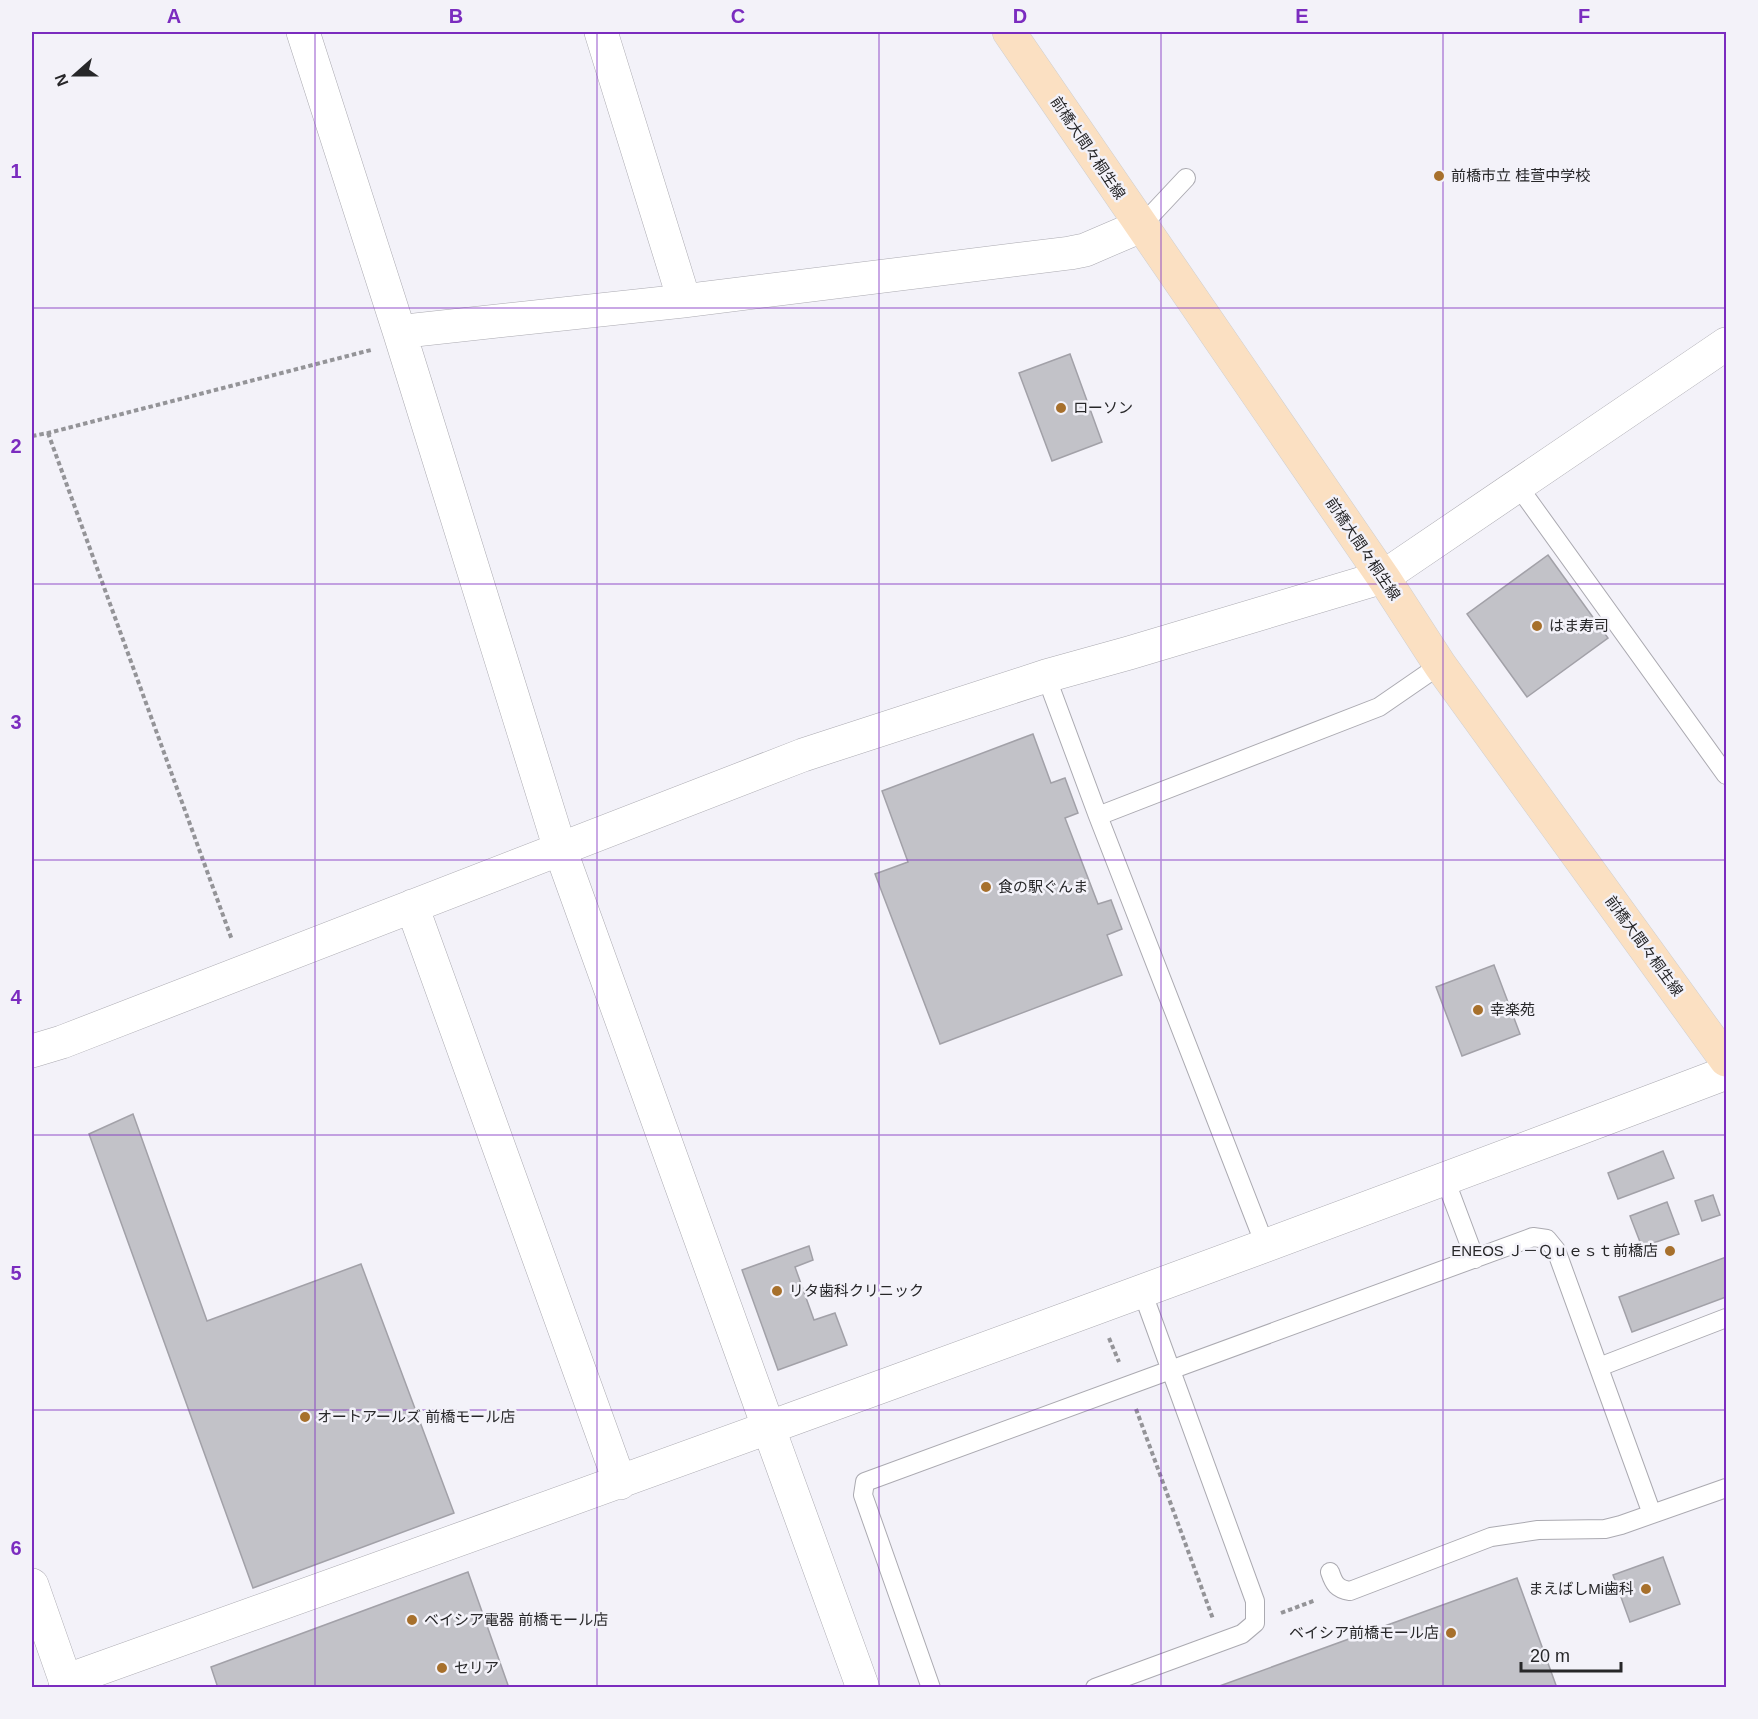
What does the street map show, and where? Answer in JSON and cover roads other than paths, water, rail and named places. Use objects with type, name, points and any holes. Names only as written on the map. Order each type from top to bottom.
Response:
[{"type":"main road","name":"前橋大間々桐生線","points":[[1009,32],[1383,577],[1440,665],[1726,1060]]},
{"type":"street","points":[[303,32],[400,334],[560,849],[863,1688]]},
{"type":"street","points":[[601,32],[683,301]]},
{"type":"street","points":[[400,334],[415,330],[683,301],[1070,253],[1085,250],[1141,226]]},
{"type":"street","points":[[32,1052],[803,755],[1046,676],[1383,577],[1726,344]]},
{"type":"street","points":[[412,906],[620,1483]]},
{"type":"street","points":[[32,1585],[64,1685],[769,1429],[1726,1073]]},
{"type":"lane","points":[[1141,226],[1186,178]]},
{"type":"lane","points":[[1518,486],[1726,775]]},
{"type":"lane","points":[[1098,816],[1379,707],[1440,665]]},
{"type":"lane","points":[[1046,676],[1265,1245]]},
{"type":"lane","points":[[1445,1179],[1475,1258]]},
{"type":"lane","points":[[931,1688],[863,1495],[865,1482],[1533,1237],[1547,1239],[1556,1250],[1652,1514]]},
{"type":"lane","points":[[1095,1688],[1242,1634],[1255,1623],[1255,1601],[1142,1291]]},
{"type":"lane","points":[[1599,1367],[1726,1318]]},
{"type":"lane","points":[[1330,1572],[1334,1584],[1342,1590],[1350,1591],[1491,1537],[1538,1530],[1605,1529],[1726,1488]]},
{"type":"place","name":"前橋市立 桂萱中学校","points":[[1439,176]]},
{"type":"place","name":"ローソン","points":[[1061,408]]},
{"type":"place","name":"はま寿司","points":[[1537,626]]},
{"type":"place","name":"食の駅ぐんま","points":[[986,887]]},
{"type":"place","name":"幸楽苑","points":[[1478,1010]]},
{"type":"place","name":"ENEOS Ｊ－Ｑｕｅｓｔ前橋店","points":[[1670,1251]]},
{"type":"place","name":"リタ歯科クリニック","points":[[777,1291]]},
{"type":"place","name":"オートアールズ 前橋モール店","points":[[305,1417]]},
{"type":"place","name":"まえばしMi歯科","points":[[1646,1589]]},
{"type":"place","name":"ベイシア電器 前橋モール店","points":[[412,1620]]},
{"type":"place","name":"ベイシア前橋モール店","points":[[1451,1633]]},
{"type":"place","name":"セリア","points":[[442,1668]]}]
